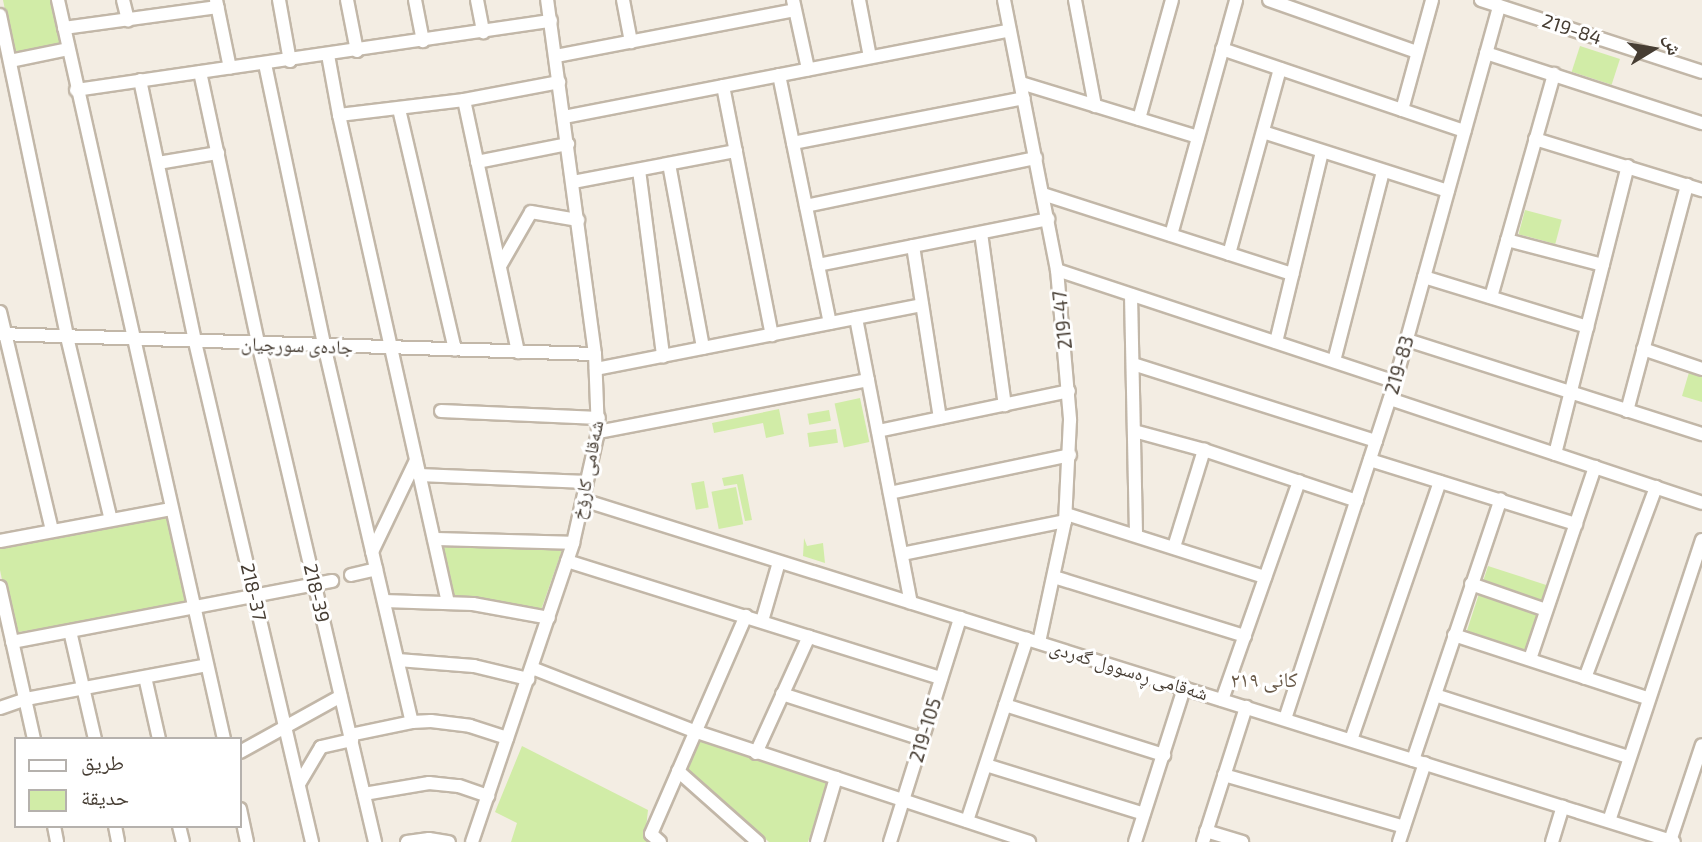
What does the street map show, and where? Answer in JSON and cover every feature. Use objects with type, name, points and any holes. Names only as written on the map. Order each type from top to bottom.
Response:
[{"type":"street","points":[[58,0],[76,90],[224,737]]},
{"type":"street","points":[[123,0],[128,20]]},
{"type":"street","points":[[279,0],[290,61]]},
{"type":"street","points":[[347,0],[357,51]]},
{"type":"street","points":[[415,0],[423,41]]},
{"type":"street","points":[[477,0],[483,32]]},
{"type":"street","name":"شەقامی کارۆخ","points":[[472,842],[573,543],[598,432],[595,354],[547,0]]},
{"type":"street","points":[[623,0],[631,43]]},
{"type":"street","points":[[859,0],[870,57]]},
{"type":"street","name":"219-47","points":[[967,821],[1005,705],[1033,641],[1054,577],[1066,517],[1070,455],[1069,391],[1056,270],[1004,0]]},
{"type":"street","points":[[1075,0],[1095,106]]},
{"type":"street","points":[[1139,119],[1172,0]]},
{"type":"street","points":[[1171,235],[1236,0]]},
{"type":"street","points":[[1269,0],[1417,51]]},
{"type":"street","points":[[1402,110],[1432,0]]},
{"type":"street","name":"219-84","points":[[1481,0],[1702,72]]},
{"type":"street","points":[[64,28],[217,4],[230,68]]},
{"type":"street","points":[[556,56],[631,43],[794,5],[808,69]]},
{"type":"street","name":"219-83","points":[[1284,719],[1390,399],[1499,6]]},
{"type":"street","points":[[0,15],[67,337],[111,520]]},
{"type":"street","points":[[76,90],[551,21]]},
{"type":"street","points":[[564,117],[1010,30]]},
{"type":"street","points":[[10,61],[68,50]]},
{"type":"street","points":[[1222,50],[1464,131]]},
{"type":"street","points":[[1486,52],[1702,123]]},
{"type":"street","points":[[328,55],[339,116],[448,602]]},
{"type":"street","points":[[265,64],[324,345],[412,722]]},
{"type":"street","points":[[1229,254],[1280,69]]},
{"type":"street","name":"218-39","points":[[200,72],[258,343],[375,842]]},
{"type":"street","points":[[1491,297],[1554,74]]},
{"type":"street","points":[[779,75],[830,323]]},
{"type":"street","name":"218-37","points":[[140,80],[195,341],[312,842]]},
{"type":"street","points":[[339,116],[464,100],[559,82]]},
{"type":"street","points":[[1021,83],[1198,137]]},
{"type":"street","points":[[723,86],[772,335]]},
{"type":"street","points":[[793,143],[1024,98]]},
{"type":"street","points":[[464,100],[518,352]]},
{"type":"street","points":[[399,108],[455,350]]},
{"type":"street","points":[[1263,132],[1448,191]]},
{"type":"street","points":[[1535,139],[1702,190]]},
{"type":"street","points":[[477,162],[568,144]]},
{"type":"street","points":[[573,182],[736,151]]},
{"type":"street","points":[[1276,342],[1322,152]]},
{"type":"street","points":[[158,163],[218,153]]},
{"type":"street","points":[[806,206],[1036,158]]},
{"type":"street","points":[[669,164],[703,348]]},
{"type":"street","points":[[1555,454],[1628,166]]},
{"type":"street","points":[[639,170],[663,356]]},
{"type":"street","points":[[1334,361],[1383,171]]},
{"type":"street","points":[[1627,411],[1687,186]]},
{"type":"street","points":[[1043,194],[1292,274]]},
{"type":"street","points":[[500,266],[531,212],[578,220]]},
{"type":"street","points":[[818,265],[1048,219]]},
{"type":"street","points":[[981,233],[1005,405]]},
{"type":"street","points":[[1507,240],[1603,265]]},
{"type":"street","points":[[914,246],[940,418]]},
{"type":"street","points":[[1056,270],[1395,382]]},
{"type":"street","points":[[1424,277],[1588,327]]},
{"type":"street","points":[[1131,295],[1136,535]]},
{"type":"street","points":[[596,369],[922,305]]},
{"type":"street","points":[[0,312],[2,334],[52,531]]},
{"type":"street","points":[[856,318],[911,603]]},
{"type":"street","name":"جادەی سورچیان","points":[[2,334],[595,354]]},
{"type":"street","points":[[1407,340],[1702,434]]},
{"type":"street","points":[[1643,349],[1702,368]]},
{"type":"street","points":[[1133,364],[1376,441]]},
{"type":"street","points":[[598,432],[868,380]]},
{"type":"street","points":[[878,432],[1069,391]]},
{"type":"street","points":[[1390,399],[1702,503]]},
{"type":"street","points":[[441,411],[599,418]]},
{"type":"street","points":[[1134,431],[1204,450],[1357,501]]},
{"type":"street","points":[[1174,547],[1204,450]]},
{"type":"street","points":[[890,493],[1070,455]]},
{"type":"street","points":[[372,552],[416,460]]},
{"type":"street","points":[[1370,460],[1576,524]]},
{"type":"street","points":[[1530,659],[1595,467]]},
{"type":"street","points":[[419,475],[587,482]]},
{"type":"street","points":[[1222,700],[1299,481]]},
{"type":"street","points":[[1351,740],[1440,482]]},
{"type":"street","points":[[1585,678],[1656,487]]},
{"type":"street","points":[[1399,842],[1435,695],[1501,499]]},
{"type":"street","name":"شەقامی ڕەسوول گەردی","points":[[583,500],[1672,841]]},
{"type":"street","points":[[0,541],[171,509]]},
{"type":"street","points":[[902,554],[1066,517],[1136,535],[1265,577]]},
{"type":"street","points":[[434,539],[573,543]]},
{"type":"street","points":[[1609,821],[1647,698],[1697,568],[1702,540]]},
{"type":"street","points":[[567,561],[941,678]]},
{"type":"street","points":[[762,621],[779,562]]},
{"type":"street","points":[[351,575],[376,569]]},
{"type":"street","points":[[1054,577],[1245,636]]},
{"type":"street","points":[[12,642],[332,581]]},
{"type":"street","points":[[1471,584],[1546,610]]},
{"type":"street","points":[[1,592],[34,737]]},
{"type":"street","points":[[384,601],[448,602],[549,618]]},
{"type":"street","points":[[660,842],[651,834],[746,616]]},
{"type":"street","name":"219-105","points":[[890,842],[960,618]]},
{"type":"street","points":[[70,631],[95,737]]},
{"type":"street","points":[[1454,635],[1647,698]]},
{"type":"street","points":[[756,752],[809,636]]},
{"type":"street","points":[[398,660],[455,663],[530,674],[1029,842]]},
{"type":"street","points":[[0,708],[26,699],[207,665]]},
{"type":"street","points":[[145,677],[159,737]]},
{"type":"street","points":[[1135,842],[1184,688]]},
{"type":"street","points":[[782,694],[922,739]]},
{"type":"street","points":[[1435,695],[1628,757]]},
{"type":"street","points":[[242,751],[341,696]]},
{"type":"street","points":[[1005,705],[1164,755]]},
{"type":"street","points":[[1242,842],[1205,837],[1246,707]]},
{"type":"street","points":[[299,784],[321,747],[412,722],[451,722],[507,738]]},
{"type":"street","points":[[1672,841],[1697,779],[1702,745]]},
{"type":"street","points":[[986,765],[1144,814]]},
{"type":"street","points":[[678,771],[758,842]]},
{"type":"street","points":[[1224,775],[1404,827]]},
{"type":"street","points":[[817,842],[836,778]]},
{"type":"street","points":[[364,794],[429,783],[459,786],[488,796]]},
{"type":"street","points":[[1552,842],[1563,807]]},
{"type":"street","points":[[242,818],[247,842]]},
{"type":"street","points":[[407,842],[429,839],[449,842]]},
{"type":"green space","points":[[3,0],[54,0],[64,45],[14,55]]},
{"type":"green space","points":[[1580,46],[1620,59],[1612,85],[1572,72]]},
{"type":"green space","points":[[1525,210],[1562,220],[1555,244],[1519,234]]},
{"type":"green space","points":[[1690,369],[1702,373],[1702,402],[1682,396]]},
{"type":"green space","points":[[860,398],[869,442],[844,447],[835,403]]},
{"type":"green space","points":[[779,409],[784,434],[766,438],[763,423],[714,433],[712,423]]},
{"type":"green space","points":[[829,410],[831,421],[809,425],[807,414]]},
{"type":"green space","points":[[836,429],[838,443],[809,447],[807,433]]},
{"type":"green space","points":[[743,474],[752,520],[745,521],[737,484],[724,486],[722,478]]},
{"type":"green space","points":[[704,481],[709,508],[696,510],[691,483]]},
{"type":"green space","points":[[736,487],[743,524],[719,529],[711,492]]},
{"type":"green space","points":[[167,517],[187,604],[13,633],[0,570],[0,548]]},
{"type":"green space","points":[[804,538],[807,546],[823,543],[825,563],[803,556]]},
{"type":"green space","points":[[442,545],[562,550],[540,613],[453,598]]},
{"type":"green space","points":[[1488,566],[1547,585],[1526,651],[1467,632]]},
{"type":"green space","points":[[699,736],[828,781],[808,842],[769,842],[686,769]]},
{"type":"green space","points":[[522,746],[648,810],[645,837],[651,842],[511,842],[517,823],[495,812]]},
{"type":"district","name":"کانی ٢١٩","points":[[1264,679]]}]
